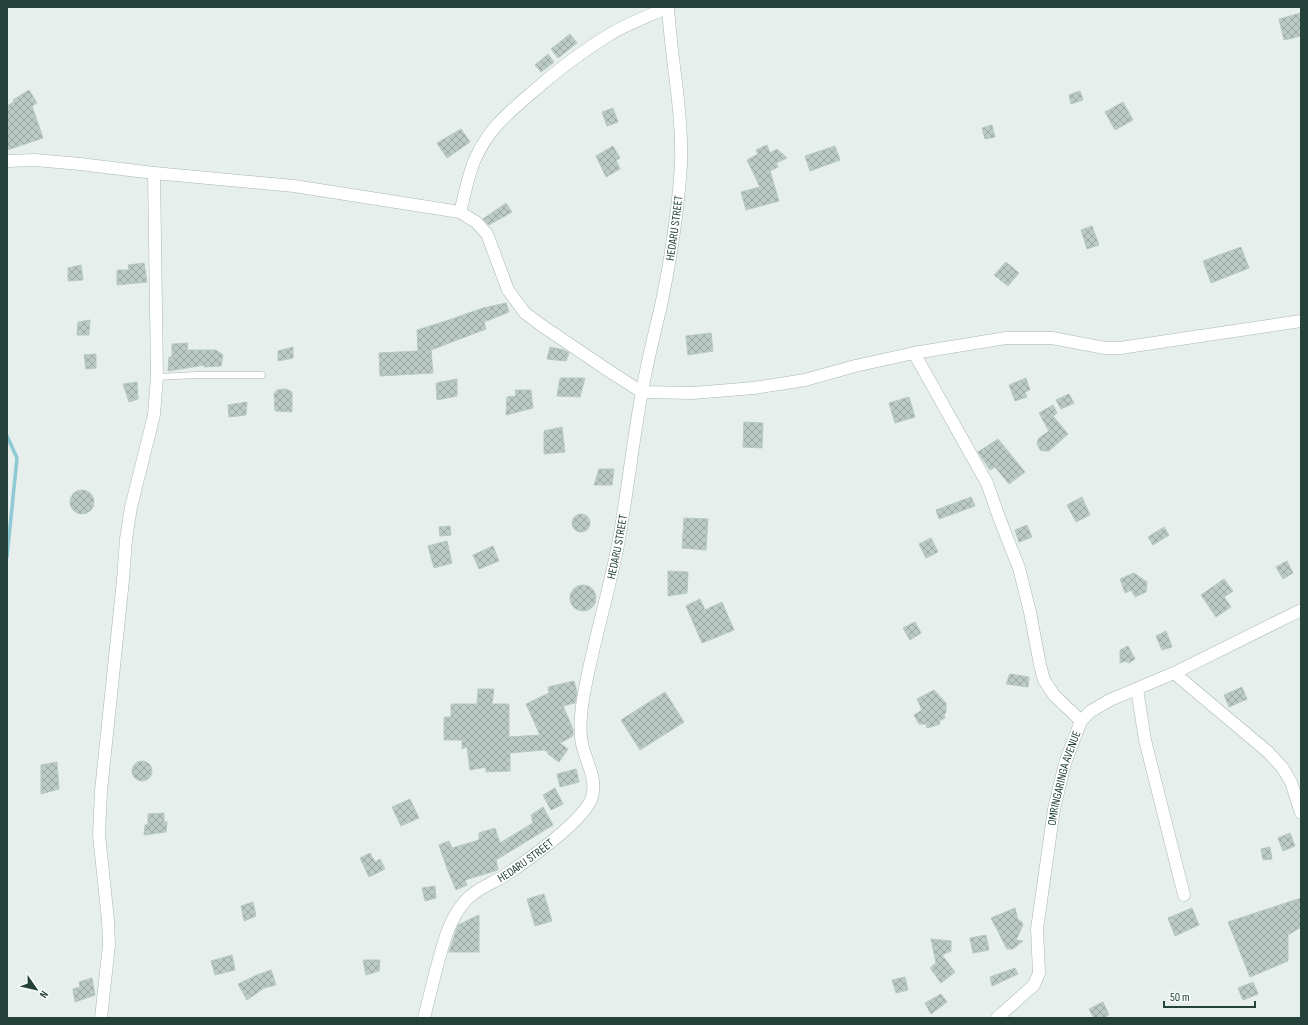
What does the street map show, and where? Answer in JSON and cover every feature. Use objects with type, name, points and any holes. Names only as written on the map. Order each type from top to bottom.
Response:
[{"type":"street","points":[[460,212],[468,180],[476,158],[491,132],[505,115],[560,68],[593,46],[619,30],[668,7]]},
{"type":"street","name":"HEDARU STREET","points":[[424,1018],[447,930],[456,913],[467,900],[479,890],[506,875],[562,832],[580,815],[592,797],[593,780],[591,769],[585,756],[581,740],[581,717],[587,678],[617,549],[642,392],[662,297],[678,208],[681,162],[680,109],[671,50],[668,7]]},
{"type":"street","points":[[7,161],[35,160],[294,186],[460,212],[476,222],[487,234],[508,290],[525,313],[642,392],[693,393],[754,388],[805,380],[856,366],[914,353],[1006,338],[1052,338],[1106,348],[1120,348],[1301,321]]},
{"type":"street","points":[[101,1018],[109,945],[108,920],[99,835],[102,791],[126,539],[131,507],[154,414],[157,377],[154,173]]},
{"type":"street","points":[[914,353],[987,483],[1019,568],[1044,680],[1054,695],[1081,721]]},
{"type":"street","name":"OMRINGARINGA AVENUE","points":[[997,1018],[1034,985],[1039,973],[1037,929],[1054,809],[1065,763],[1081,721],[1091,711],[1110,700],[1174,673],[1301,610]]},
{"type":"street","points":[[1174,673],[1268,752],[1291,782],[1301,813]]},
{"type":"street","points":[[1136,689],[1144,740],[1184,895]]},
{"type":"lane","points":[[157,377],[197,375],[262,375]]},
{"type":"building","points":[[1301,13],[1301,36],[1284,40],[1279,19]]},
{"type":"building","points":[[570,34],[577,43],[558,58],[551,49]]},
{"type":"building","points":[[548,54],[554,62],[541,72],[535,65]]},
{"type":"building","points":[[29,90],[37,103],[32,106],[43,138],[7,150],[7,106],[14,102],[13,100]]},
{"type":"building","points":[[1080,91],[1083,100],[1071,104],[1069,95]]},
{"type":"building","points":[[1123,102],[1133,120],[1115,130],[1105,112]]},
{"type":"building","points":[[613,108],[618,122],[607,126],[602,112]]},
{"type":"building","points":[[992,125],[995,137],[985,139],[982,128]]},
{"type":"building","points":[[461,129],[470,142],[447,158],[437,143]]},
{"type":"building","points":[[767,145],[770,153],[777,149],[787,158],[776,163],[778,167],[770,171],[779,201],[746,210],[741,192],[760,187],[747,160],[758,154],[756,150]]},
{"type":"building","points":[[613,146],[620,158],[616,160],[620,169],[606,177],[596,156]]},
{"type":"building","points":[[835,146],[840,160],[810,171],[805,156]]},
{"type":"building","points":[[506,203],[512,212],[489,225],[483,219]]},
{"type":"building","points":[[1092,226],[1099,245],[1087,249],[1081,230]]},
{"type":"building","points":[[1241,247],[1249,268],[1211,283],[1203,261]]},
{"type":"building","points":[[1006,262],[1019,273],[1008,286],[994,275]]},
{"type":"building","points":[[144,263],[147,282],[117,285],[117,270],[129,270],[128,265]]},
{"type":"building","points":[[81,265],[83,280],[68,281],[68,268]]},
{"type":"building","points":[[506,303],[509,312],[484,322],[486,329],[431,350],[433,373],[380,376],[379,353],[418,351],[417,330],[483,308]]},
{"type":"building","points":[[90,320],[89,335],[77,335],[78,322]]},
{"type":"building","points":[[711,333],[713,351],[688,355],[686,336]]},
{"type":"building","points":[[188,343],[187,350],[216,350],[223,355],[221,366],[204,367],[205,365],[168,371],[169,357],[172,357],[172,344]]},
{"type":"building","points":[[293,347],[293,358],[278,361],[278,351]]},
{"type":"building","points":[[550,347],[564,350],[569,353],[566,361],[547,359]]},
{"type":"building","points":[[96,354],[96,368],[86,369],[84,355]]},
{"type":"building","points":[[560,378],[585,378],[580,397],[557,396]]},
{"type":"building","points":[[1026,378],[1030,390],[1025,392],[1027,397],[1015,401],[1009,385]]},
{"type":"building","points":[[457,379],[457,396],[437,400],[436,383]]},
{"type":"building","points":[[137,382],[138,399],[129,402],[123,384]]},
{"type":"building","points":[[286,389],[292,392],[292,412],[275,411],[274,394],[277,390]]},
{"type":"building","points":[[515,390],[531,390],[533,408],[506,415],[507,397],[516,396]]},
{"type":"building","points":[[1069,394],[1074,403],[1061,409],[1056,400]]},
{"type":"building","points":[[909,397],[915,417],[895,423],[889,403]]},
{"type":"building","points":[[247,402],[246,415],[229,417],[228,405]]},
{"type":"building","points":[[1053,405],[1057,413],[1053,416],[1068,434],[1049,451],[1040,450],[1037,443],[1039,438],[1049,431],[1039,413]]},
{"type":"building","points":[[744,422],[763,423],[762,448],[743,447]]},
{"type":"building","points":[[562,427],[565,452],[544,454],[544,431]]},
{"type":"building","points":[[998,439],[1025,472],[1009,484],[995,467],[990,470],[978,452]]},
{"type":"building","points":[[599,469],[614,469],[612,485],[594,485]]},
{"type":"building","points":[[82,490],[90,494],[94,502],[90,510],[82,514],[74,510],[70,502],[74,494]]},
{"type":"building","points":[[971,497],[975,506],[939,519],[936,510]]},
{"type":"building","points":[[1082,497],[1090,515],[1076,522],[1067,505]]},
{"type":"building","points":[[577,514],[585,514],[590,519],[588,530],[585,532],[577,532],[572,527],[572,519]]},
{"type":"building","points":[[684,518],[708,519],[706,550],[682,548]]},
{"type":"building","points":[[1027,525],[1032,537],[1019,542],[1015,530]]},
{"type":"building","points":[[450,526],[451,535],[440,536],[439,527]]},
{"type":"building","points":[[1164,527],[1169,535],[1153,545],[1148,537]]},
{"type":"building","points":[[931,538],[938,552],[926,558],[919,544]]},
{"type":"building","points":[[447,541],[452,563],[434,568],[428,546]]},
{"type":"building","points":[[493,546],[499,561],[479,569],[473,555]]},
{"type":"building","points":[[1287,561],[1293,573],[1283,579],[1276,567]]},
{"type":"building","points":[[668,571],[688,572],[687,593],[668,596]]},
{"type":"building","points":[[1134,573],[1147,582],[1146,592],[1135,597],[1131,590],[1125,593],[1120,579]]},
{"type":"building","points":[[1224,579],[1233,591],[1224,597],[1231,607],[1216,617],[1201,595]]},
{"type":"building","points":[[583,585],[592,589],[596,598],[592,607],[583,611],[574,607],[570,598],[574,589]]},
{"type":"building","points":[[700,599],[705,610],[722,602],[734,630],[702,643],[686,606]]},
{"type":"building","points":[[915,622],[921,633],[910,640],[903,628]]},
{"type":"building","points":[[1166,631],[1172,647],[1162,650],[1156,636]]},
{"type":"building","points":[[1128,646],[1135,659],[1129,663],[1125,661],[1120,663],[1120,650]]},
{"type":"building","points":[[1010,674],[1029,677],[1028,687],[1006,684]]},
{"type":"building","points":[[574,681],[577,692],[575,703],[563,706],[573,729],[573,736],[560,743],[568,749],[559,762],[548,754],[547,751],[543,750],[510,753],[510,771],[486,772],[486,767],[470,770],[467,747],[462,749],[462,740],[444,740],[444,717],[451,717],[451,704],[477,704],[478,689],[494,689],[492,704],[509,704],[509,737],[540,735],[526,704],[549,693],[548,687]]},
{"type":"building","points":[[1242,687],[1247,699],[1229,707],[1224,695]]},
{"type":"building","points":[[934,690],[946,703],[945,718],[939,721],[940,724],[927,728],[926,724],[919,724],[914,715],[922,710],[917,699]]},
{"type":"building","points":[[665,692],[684,722],[640,750],[621,720]]},
{"type":"building","points":[[142,761],[149,764],[152,771],[149,778],[142,781],[135,778],[132,771],[135,764]]},
{"type":"building","points":[[57,762],[59,789],[41,794],[41,765]]},
{"type":"building","points":[[576,769],[579,782],[560,787],[557,774]]},
{"type":"building","points":[[555,788],[563,804],[551,810],[543,795]]},
{"type":"building","points":[[410,799],[419,818],[401,826],[392,807]]},
{"type":"building","points":[[543,807],[553,825],[496,860],[498,870],[465,880],[467,885],[456,890],[439,845],[449,841],[452,848],[479,840],[479,833],[495,828],[500,843],[533,823],[531,815]]},
{"type":"building","points":[[164,813],[164,822],[167,822],[166,832],[144,835],[145,825],[148,824],[148,814]]},
{"type":"building","points":[[1290,833],[1295,846],[1283,851],[1278,838]]},
{"type":"building","points":[[1270,847],[1272,859],[1263,860],[1261,849]]},
{"type":"building","points":[[370,853],[375,862],[380,859],[385,869],[369,877],[360,858]]},
{"type":"building","points":[[435,886],[436,898],[425,901],[422,888]]},
{"type":"building","points":[[544,894],[552,921],[535,926],[527,899]]},
{"type":"building","points":[[1301,898],[1301,927],[1288,935],[1288,961],[1250,977],[1228,922]]},
{"type":"building","points":[[253,902],[256,916],[244,921],[241,906]]},
{"type":"building","points":[[1015,908],[1018,920],[1022,922],[1023,925],[1016,940],[1023,941],[1013,949],[1007,949],[991,918]]},
{"type":"building","points":[[1192,908],[1199,925],[1175,936],[1168,918]]},
{"type":"building","points":[[479,915],[479,952],[449,952],[458,925]]},
{"type":"building","points":[[986,935],[989,950],[973,953],[970,938]]},
{"type":"building","points":[[931,939],[951,941],[951,951],[942,955],[955,972],[941,983],[930,968],[936,963]]},
{"type":"building","points":[[232,955],[235,970],[215,975],[211,961]]},
{"type":"building","points":[[363,960],[380,960],[379,971],[366,975]]},
{"type":"building","points":[[1015,968],[1018,974],[992,986],[990,977]]},
{"type":"building","points":[[271,970],[276,985],[264,988],[247,1000],[238,984]]},
{"type":"building","points":[[905,977],[908,990],[896,993],[892,980]]},
{"type":"building","points":[[92,978],[95,995],[75,1002],[73,989],[80,987],[79,982]]},
{"type":"building","points":[[1253,982],[1258,994],[1243,1000],[1238,988]]},
{"type":"building","points":[[941,994],[947,1002],[931,1014],[925,1003]]},
{"type":"building","points":[[1103,1002],[1109,1015],[1103,1018],[1094,1018],[1089,1009]]},
{"type":"waterway","points":[[7,436],[17,458],[7,557]]}]
